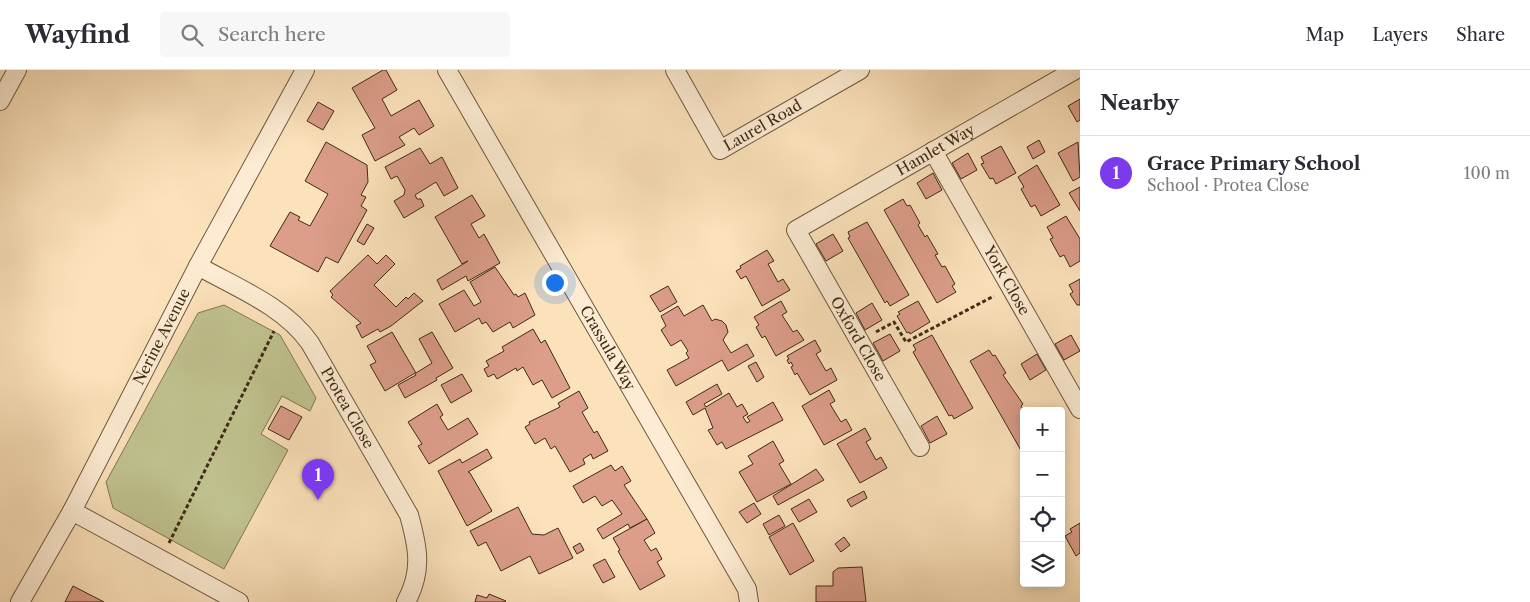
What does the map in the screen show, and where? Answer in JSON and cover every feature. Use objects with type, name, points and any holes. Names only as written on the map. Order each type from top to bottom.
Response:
[{"type":"street","points":[[0,101],[17,70]]},
{"type":"street","name":"Nerine Avenue","points":[[20,602],[72,511],[198,266],[305,70]]},
{"type":"street","name":"Crassula Way","points":[[447,70],[747,589],[749,602]]},
{"type":"street","name":"Laurel Road","points":[[675,70],[720,150],[860,70]]},
{"type":"street","name":"Hamlet Way","points":[[796,230],[1075,70]]},
{"type":"street","name":"York Close","points":[[933,151],[1080,409]]},
{"type":"street","name":"Oxford Close","points":[[796,230],[920,448]]},
{"type":"street","name":"Protea Close","points":[[198,266],[283,313],[299,327],[310,343],[409,515],[417,545],[418,573],[406,602]]},
{"type":"street","points":[[72,511],[239,602]]},
{"type":"path","points":[[860,342],[894,322],[906,342],[1011,288]]},
{"type":"path","points":[[161,559],[283,313]]},
{"type":"green space","points":[[224,305],[280,335],[316,398],[310,411],[282,396],[261,434],[288,450],[224,569],[113,508],[106,482],[198,313]]},
{"type":"building","points":[[386,70],[397,90],[382,99],[391,116],[419,100],[434,126],[419,135],[414,128],[399,137],[405,145],[375,161],[362,135],[375,128],[352,88]]},
{"type":"building","points":[[1080,99],[1080,120],[1077,122],[1068,106]]},
{"type":"building","points":[[318,102],[334,111],[323,130],[307,121]]},
{"type":"building","points":[[1039,140],[1045,152],[1033,159],[1027,147]]},
{"type":"building","points":[[326,142],[367,165],[368,182],[361,195],[366,197],[361,206],[367,210],[338,263],[326,257],[318,272],[270,246],[290,212],[300,217],[298,220],[310,226],[328,194],[305,181]]},
{"type":"building","points":[[1078,142],[1080,177],[1073,181],[1058,153]]},
{"type":"building","points":[[1001,146],[1016,173],[996,184],[993,178],[990,179],[981,164],[984,163],[981,157]]},
{"type":"building","points":[[420,148],[430,164],[442,157],[458,188],[444,196],[436,182],[415,195],[417,199],[421,199],[424,206],[404,218],[394,201],[404,195],[405,190],[397,176],[391,179],[385,167]]},
{"type":"building","points":[[968,153],[977,170],[961,179],[952,163]]},
{"type":"building","points":[[1037,165],[1060,205],[1041,216],[1035,205],[1031,207],[1021,189],[1024,187],[1018,177]]},
{"type":"building","points":[[933,173],[942,190],[926,199],[917,183]]},
{"type":"building","points":[[1080,187],[1080,211],[1069,193]]},
{"type":"building","points":[[472,195],[485,216],[471,224],[479,238],[484,234],[500,263],[468,281],[466,276],[442,290],[437,280],[468,261],[462,264],[435,217]]},
{"type":"building","points":[[903,199],[907,206],[910,205],[920,223],[918,225],[925,237],[927,235],[938,254],[935,255],[942,267],[945,266],[955,284],[952,286],[956,292],[937,303],[884,210]]},
{"type":"building","points":[[1066,216],[1080,239],[1080,261],[1070,267],[1064,255],[1060,257],[1050,239],[1053,238],[1047,227]]},
{"type":"building","points":[[867,222],[909,295],[890,306],[887,301],[885,303],[848,238],[850,237],[848,232]]},
{"type":"building","points":[[367,224],[374,228],[364,245],[357,241]]},
{"type":"building","points":[[833,234],[843,251],[826,261],[816,244]]},
{"type":"building","points":[[767,250],[774,261],[768,264],[778,282],[783,279],[790,290],[762,306],[746,276],[741,279],[736,271],[741,268],[740,266]]},
{"type":"building","points":[[368,255],[377,264],[386,255],[395,264],[374,285],[396,307],[406,297],[408,299],[414,293],[423,301],[391,326],[380,332],[378,329],[362,338],[356,326],[361,323],[331,297],[333,295],[330,291]]},
{"type":"building","points":[[495,267],[514,295],[516,294],[518,297],[525,293],[535,315],[513,328],[510,322],[493,332],[486,322],[482,324],[479,318],[455,332],[439,304],[464,290],[474,306],[481,302],[470,282]]},
{"type":"building","points":[[1080,279],[1080,305],[1077,305],[1070,294],[1073,292],[1069,285]]},
{"type":"building","points":[[668,286],[677,302],[660,312],[650,296]]},
{"type":"building","points":[[781,301],[787,312],[782,315],[793,332],[797,330],[804,340],[776,356],[765,336],[762,338],[756,327],[759,325],[754,317]]},
{"type":"building","points":[[918,301],[930,322],[910,334],[909,332],[907,333],[897,316],[900,314],[898,312]]},
{"type":"building","points":[[872,303],[882,320],[865,330],[856,313]]},
{"type":"building","points":[[703,305],[712,321],[715,319],[722,321],[726,325],[728,332],[723,340],[731,353],[747,344],[754,356],[728,371],[722,360],[676,386],[667,370],[689,358],[686,353],[688,351],[681,340],[671,346],[661,330],[666,326],[661,316],[678,306],[684,316]]},
{"type":"building","points":[[533,329],[541,343],[545,340],[570,388],[552,398],[542,380],[533,385],[523,367],[517,371],[516,368],[497,379],[494,374],[488,377],[484,369],[489,366],[486,361],[504,351],[502,347]]},
{"type":"building","points":[[392,332],[416,373],[432,363],[419,339],[432,332],[453,368],[436,378],[437,380],[405,398],[398,385],[416,375],[415,373],[385,391],[370,365],[376,362],[367,346]]},
{"type":"building","points":[[890,334],[900,351],[883,361],[873,343]]},
{"type":"building","points":[[932,335],[973,408],[954,419],[952,415],[949,416],[913,352],[916,350],[913,345]]},
{"type":"building","points":[[1071,335],[1080,351],[1064,360],[1055,344]]},
{"type":"building","points":[[815,340],[821,351],[816,354],[826,371],[831,368],[837,380],[810,395],[797,373],[795,375],[791,367],[793,366],[791,362],[789,364],[787,356]]},
{"type":"building","points":[[989,350],[993,356],[995,355],[1006,373],[1003,375],[1023,404],[1020,407],[1020,449],[970,361]]},
{"type":"building","points":[[1037,354],[1046,370],[1030,380],[1021,364]]},
{"type":"building","points":[[756,362],[764,377],[757,382],[748,366]]},
{"type":"building","points":[[462,374],[472,391],[451,403],[441,385]]},
{"type":"building","points":[[717,384],[722,394],[704,404],[706,407],[729,393],[737,407],[742,404],[748,414],[743,417],[747,423],[750,421],[747,417],[773,402],[783,420],[726,449],[722,442],[717,445],[708,430],[713,428],[705,408],[693,415],[686,402]]},
{"type":"building","points":[[829,390],[835,401],[830,404],[841,422],[846,419],[852,430],[824,445],[802,406]]},
{"type":"building","points":[[579,391],[588,408],[582,412],[594,433],[597,431],[608,451],[593,459],[591,454],[583,459],[585,464],[570,472],[555,446],[551,449],[545,438],[535,444],[525,427],[530,424],[529,422],[560,407],[558,403]]},
{"type":"building","points":[[437,404],[443,415],[440,417],[448,430],[468,418],[478,434],[429,464],[418,446],[422,444],[408,422]]},
{"type":"building","points":[[281,406],[302,417],[289,440],[268,429]]},
{"type":"building","points":[[937,416],[947,434],[930,443],[921,426]]},
{"type":"building","points":[[865,428],[871,439],[866,442],[876,460],[881,457],[887,468],[860,483],[837,444]]},
{"type":"building","points":[[773,441],[784,461],[779,464],[791,484],[757,502],[739,472],[753,464],[748,456]]},
{"type":"building","points":[[487,449],[492,458],[468,472],[492,511],[467,526],[438,471],[460,459],[462,463]]},
{"type":"building","points":[[611,465],[615,471],[622,466],[631,481],[624,485],[647,519],[630,528],[628,524],[603,539],[597,529],[622,514],[612,500],[602,506],[595,496],[583,503],[573,486]]},
{"type":"building","points":[[816,469],[824,480],[778,505],[773,496]]},
{"type":"building","points":[[864,491],[867,498],[851,507],[847,500]]},
{"type":"building","points":[[809,499],[817,512],[799,522],[791,509]]},
{"type":"building","points":[[754,503],[761,514],[747,523],[739,512]]},
{"type":"building","points":[[518,507],[532,534],[544,535],[558,528],[573,558],[539,574],[530,556],[501,571],[486,542],[478,546],[470,531]]},
{"type":"building","points":[[779,515],[785,526],[769,535],[763,524]]},
{"type":"building","points":[[647,519],[655,533],[644,540],[651,551],[656,548],[662,559],[657,562],[665,576],[640,590],[618,551],[620,550],[613,538]]},
{"type":"building","points":[[793,523],[814,561],[790,575],[769,537]]},
{"type":"building","points":[[1080,523],[1080,553],[1076,556],[1065,536],[1072,532],[1070,529]]},
{"type":"building","points":[[844,537],[850,545],[841,552],[835,544]]},
{"type":"building","points":[[580,543],[584,550],[577,554],[573,547]]},
{"type":"building","points":[[605,559],[615,577],[603,583],[593,565]]},
{"type":"building","points":[[862,567],[866,602],[816,602],[816,586],[833,586],[833,572],[838,568]]},
{"type":"building","points":[[73,586],[104,602],[65,602]]},
{"type":"building","points":[[489,594],[506,601],[475,602],[477,595],[487,598]]},
{"type":"place","name":"Grace Primary School","points":[[318,500]]}]
